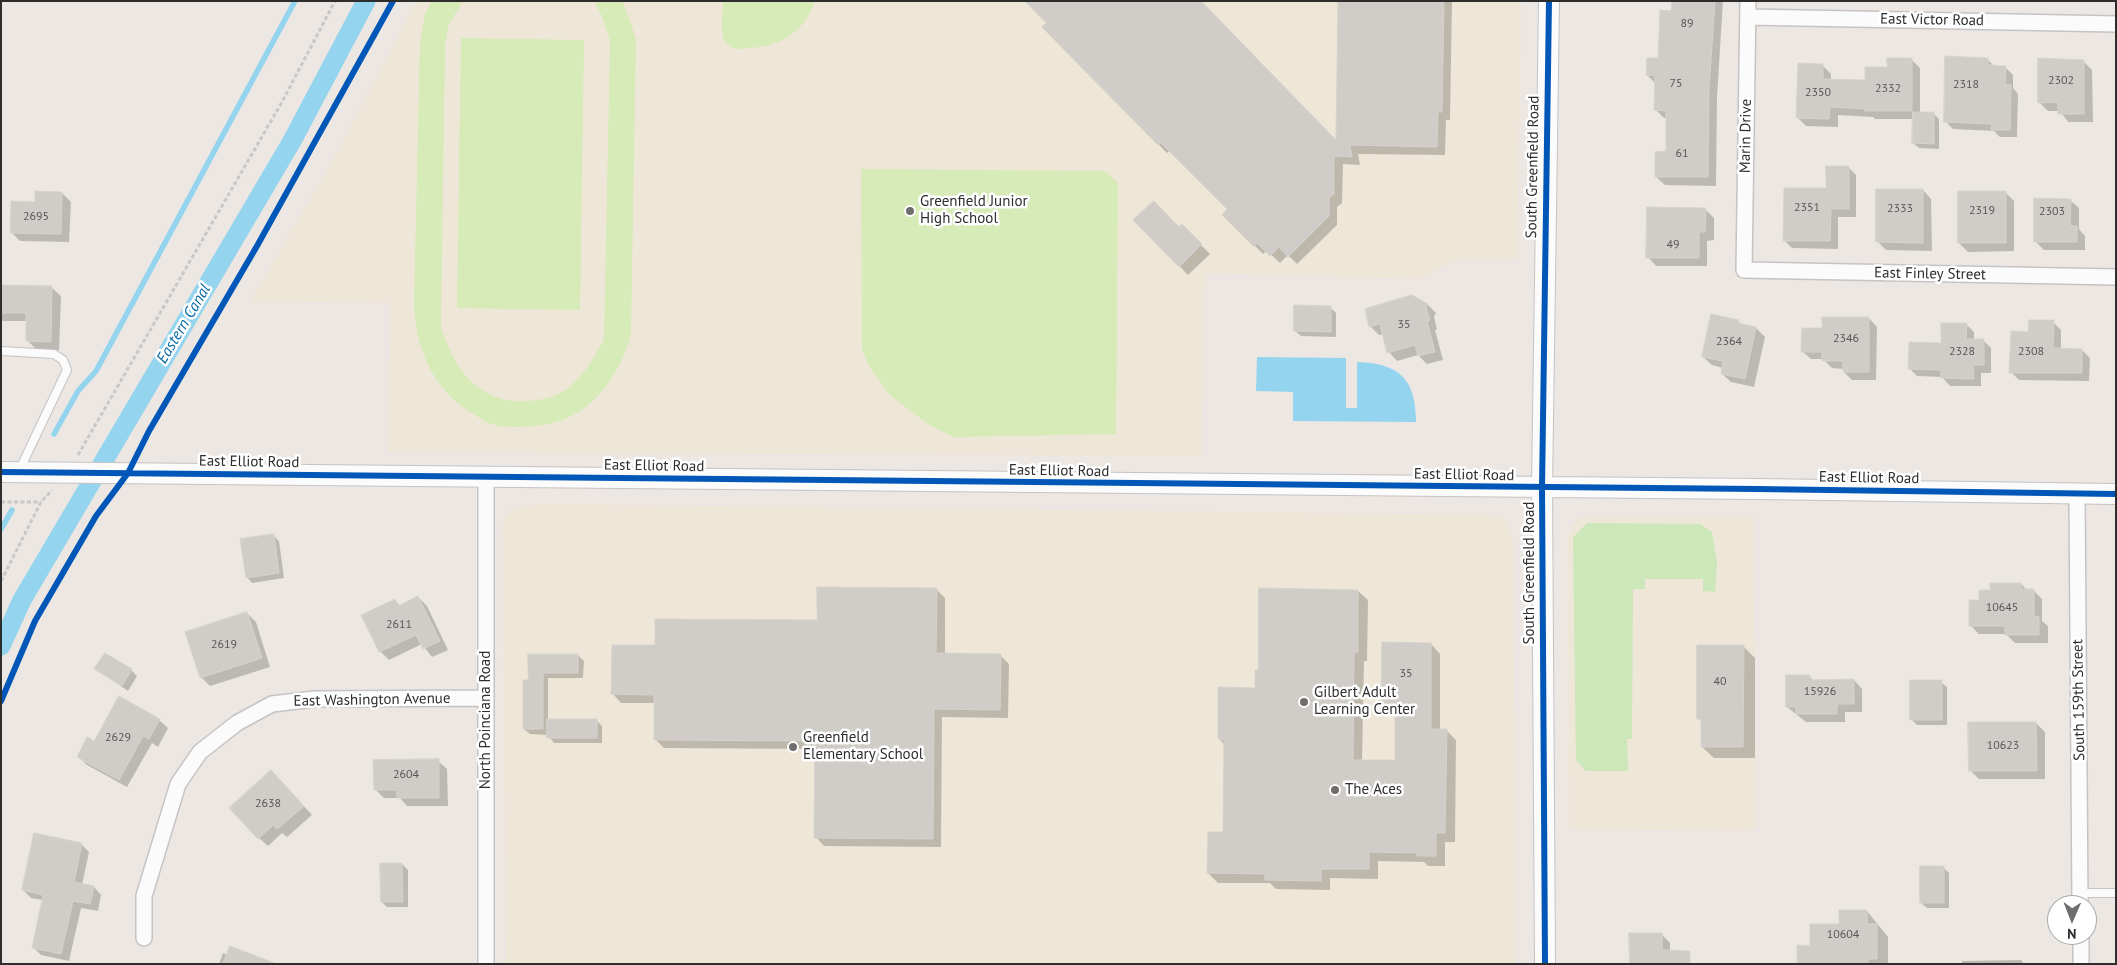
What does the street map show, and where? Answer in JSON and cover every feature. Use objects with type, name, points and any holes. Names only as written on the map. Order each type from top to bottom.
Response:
[{"type":"main road","name":"South Greenfield Road","points":[[1545,964],[1542,488],[1549,1]]},
{"type":"main road","name":"East Elliot Road","points":[[10,472],[2116,494]]},
{"type":"street","name":"Marin Drive","points":[[1744,270],[1748,1]]},
{"type":"street","name":"East Victor Road","points":[[1748,17],[2116,24]]},
{"type":"street","name":"East Finley Street","points":[[1744,270],[2116,277]]},
{"type":"street","name":"North Poinciana Road","points":[[486,477],[486,964]]},
{"type":"street","name":"South 159th Street","points":[[2077,494],[2080,895]]},
{"type":"street","name":"East Washington Avenue","points":[[144,938],[144,896],[178,784],[200,752],[237,723],[272,704],[314,699],[486,698]]},
{"type":"street","points":[[2081,945],[2081,964]]},
{"type":"lane","points":[[1,351],[54,354],[63,360],[68,370],[10,472]]},
{"type":"lane","points":[[2097,896],[2116,893]]},
{"type":"path","points":[[1,581],[40,502],[72,472],[282,102],[335,1]]},
{"type":"path","points":[[1,701],[35,621],[257,246],[393,1]]},
{"type":"path","points":[[1,502],[40,502]]},
{"type":"shaded area","name":"Greenfield Junior High School","points":[[417,1],[1521,1],[1517,259],[1456,259],[1421,279],[1205,273],[1201,456],[388,452],[391,303],[251,301],[332,162]]},
{"type":"shaded area","points":[[539,504],[1490,515],[1499,517],[1505,520],[1513,541],[1516,964],[506,964],[503,530],[504,518],[514,508]]},
{"type":"shaded area","points":[[1587,516],[1753,517],[1756,825],[1748,831],[1569,829],[1568,537],[1572,527],[1580,518]]},
{"type":"green space","points":[[432,1],[463,1],[449,24],[445,44],[441,327],[453,357],[471,381],[482,390],[496,397],[511,401],[539,400],[549,398],[564,391],[584,372],[604,340],[610,41],[602,16],[594,1],[623,1],[636,39],[631,333],[615,374],[596,398],[572,416],[555,422],[525,427],[504,427],[491,424],[475,415],[448,394],[438,382],[429,368],[418,337],[414,303],[420,42],[425,14]]},
{"type":"green space","points":[[723,1],[815,1],[805,21],[789,36],[769,45],[739,49],[730,47],[724,39],[722,29]]},
{"type":"green space","points":[[461,38],[584,40],[580,310],[457,308]]},
{"type":"green space","points":[[861,169],[1105,171],[1118,183],[1116,434],[954,437],[929,425],[890,395],[868,365],[862,349]]},
{"type":"green space","points":[[1587,523],[1700,524],[1712,532],[1717,564],[1715,592],[1703,591],[1703,579],[1645,579],[1645,589],[1633,589],[1632,739],[1627,739],[1628,771],[1586,771],[1576,760],[1573,537]]},
{"type":"water","points":[[1257,357],[1346,358],[1346,408],[1357,408],[1357,362],[1372,363],[1395,370],[1409,385],[1413,395],[1416,422],[1293,421],[1293,392],[1256,391]]},
{"type":"building","points":[[1025,1],[1201,1],[1336,140],[1338,1],[1444,1],[1442,112],[1438,112],[1437,147],[1350,145],[1352,157],[1334,156],[1334,194],[1329,198],[1329,216],[1288,257],[1279,247],[1270,256],[1257,243],[1254,247],[1222,215],[1227,209],[1161,143],[1158,145],[1042,27],[1046,23]]},
{"type":"building","points":[[1672,1],[1715,1],[1709,88],[1708,177],[1655,177],[1655,152],[1666,151],[1666,111],[1654,110],[1655,76],[1646,75],[1647,58],[1658,58],[1660,10],[1671,11]]},
{"type":"building","points":[[1945,56],[1988,58],[1988,65],[2006,66],[2005,84],[2011,85],[2010,130],[1991,130],[1992,124],[1944,122]]},
{"type":"building","points":[[1887,58],[1912,58],[1912,111],[1865,111],[1865,109],[1830,107],[1829,119],[1796,118],[1798,63],[1823,64],[1823,79],[1865,80],[1865,67],[1887,67]]},
{"type":"building","points":[[2038,58],[2084,60],[2084,114],[2058,114],[2058,102],[2038,103]]},
{"type":"building","points":[[1913,112],[1934,112],[1934,144],[1912,143]]},
{"type":"building","points":[[1826,166],[1849,166],[1849,209],[1831,209],[1830,241],[1783,241],[1784,188],[1826,188]]},
{"type":"building","points":[[1876,189],[1923,189],[1923,243],[1876,242]]},
{"type":"building","points":[[35,191],[62,192],[61,234],[10,233],[11,201],[35,202]]},
{"type":"building","points":[[1958,191],[2006,191],[2006,243],[1958,243]]},
{"type":"building","points":[[2034,198],[2071,199],[2070,226],[2077,226],[2077,242],[2034,242]]},
{"type":"building","points":[[1154,201],[1179,227],[1182,224],[1202,244],[1179,267],[1133,220]]},
{"type":"building","points":[[1647,207],[1706,208],[1705,232],[1699,232],[1699,258],[1646,258]]},
{"type":"building","points":[[1,285],[52,286],[51,342],[26,341],[26,313],[1,313]]},
{"type":"building","points":[[1412,295],[1428,304],[1426,307],[1430,320],[1427,321],[1435,352],[1418,356],[1415,345],[1387,353],[1380,324],[1369,327],[1365,309]]},
{"type":"building","points":[[1294,305],[1331,306],[1331,332],[1294,331]]},
{"type":"building","points":[[1711,314],[1739,320],[1738,323],[1756,327],[1745,379],[1721,374],[1723,361],[1702,357]]},
{"type":"building","points":[[1822,317],[1869,317],[1869,372],[1843,372],[1843,361],[1822,361],[1822,352],[1801,352],[1802,328],[1822,328]]},
{"type":"building","points":[[2029,320],[2054,320],[2053,348],[2082,349],[2082,373],[2009,373],[2011,331],[2028,332]]},
{"type":"building","points":[[1941,323],[1967,323],[1966,339],[1984,339],[1984,365],[1973,365],[1974,379],[1941,378],[1941,370],[1908,369],[1909,342],[1941,343]]},
{"type":"building","points":[[274,534],[279,573],[246,578],[240,539]]},
{"type":"building","points":[[1990,583],[2021,583],[2021,589],[2034,589],[2034,616],[2039,617],[2039,635],[2005,635],[2005,626],[1969,626],[1969,600],[1979,600],[1979,590],[1990,590]]},
{"type":"building","points":[[817,587],[937,588],[936,653],[1001,654],[1000,710],[934,709],[933,839],[814,838],[815,741],[654,740],[654,695],[611,694],[612,645],[655,645],[655,619],[817,620]]},
{"type":"building","points":[[1259,588],[1358,590],[1358,652],[1354,652],[1353,760],[1395,760],[1395,705],[1381,705],[1382,642],[1431,643],[1431,729],[1447,729],[1445,833],[1436,833],[1436,856],[1417,856],[1417,853],[1369,852],[1369,869],[1321,869],[1321,881],[1265,880],[1265,874],[1207,873],[1208,832],[1223,832],[1224,740],[1218,739],[1218,687],[1255,688],[1255,670],[1258,670]]},
{"type":"building","points":[[418,596],[440,641],[423,649],[416,635],[379,652],[361,615],[395,599],[398,606]]},
{"type":"building","points":[[247,612],[262,658],[200,678],[185,632]]},
{"type":"building","points":[[1697,645],[1744,645],[1743,747],[1701,747],[1701,719],[1697,719]]},
{"type":"building","points":[[105,653],[132,669],[122,686],[94,669]]},
{"type":"building","points":[[528,654],[578,654],[578,673],[543,673],[543,729],[523,729],[523,680],[528,680]]},
{"type":"building","points":[[1786,675],[1810,675],[1810,680],[1854,679],[1854,704],[1837,704],[1837,714],[1796,714],[1796,707],[1786,707]]},
{"type":"building","points":[[1910,680],[1942,680],[1942,720],[1910,720]]},
{"type":"building","points":[[119,696],[160,719],[149,739],[143,736],[119,780],[77,757],[87,737],[94,741]]},
{"type":"building","points":[[547,719],[597,719],[597,738],[547,738]]},
{"type":"building","points":[[1968,722],[2036,722],[2037,771],[1969,771]]},
{"type":"building","points":[[439,759],[439,798],[397,798],[397,790],[374,790],[373,760]]},
{"type":"building","points":[[271,770],[304,806],[277,829],[273,825],[258,839],[229,808]]},
{"type":"building","points":[[34,833],[82,843],[74,882],[94,886],[90,904],[73,901],[61,954],[32,948],[43,895],[22,890]]},
{"type":"building","points":[[380,863],[402,863],[403,902],[381,902]]},
{"type":"building","points":[[1920,866],[1944,866],[1944,903],[1920,903]]},
{"type":"building","points":[[1839,910],[1867,910],[1867,924],[1877,924],[1877,959],[1868,959],[1868,964],[1797,964],[1797,945],[1810,946],[1810,924],[1839,924]]},
{"type":"building","points":[[1629,933],[1662,933],[1662,950],[1690,951],[1690,964],[1630,964]]},
{"type":"building","points":[[230,946],[274,963],[274,964],[223,964]]},
{"type":"waterway","points":[[54,434],[78,391],[96,371],[295,1]]},
{"type":"waterway","name":"Eastern Canal","points":[[1,646],[22,600],[292,141],[366,1]]},
{"type":"waterway","points":[[1,529],[12,510]]},
{"type":"cycle path","points":[[1,701],[35,621],[96,516],[128,473],[149,431],[257,246],[393,1]]},
{"type":"cycle path","points":[[1545,964],[1542,488],[1549,1]]},
{"type":"cycle path","points":[[1,472],[2116,494]]},
{"type":"place","name":"Greenfield Junior High School","points":[[910,211]]},
{"type":"place","name":"Gilbert Adult Learning Center","points":[[1304,702]]},
{"type":"place","name":"Greenfield Elementary School","points":[[793,747]]},
{"type":"place","name":"The Aces","points":[[1335,790]]}]
